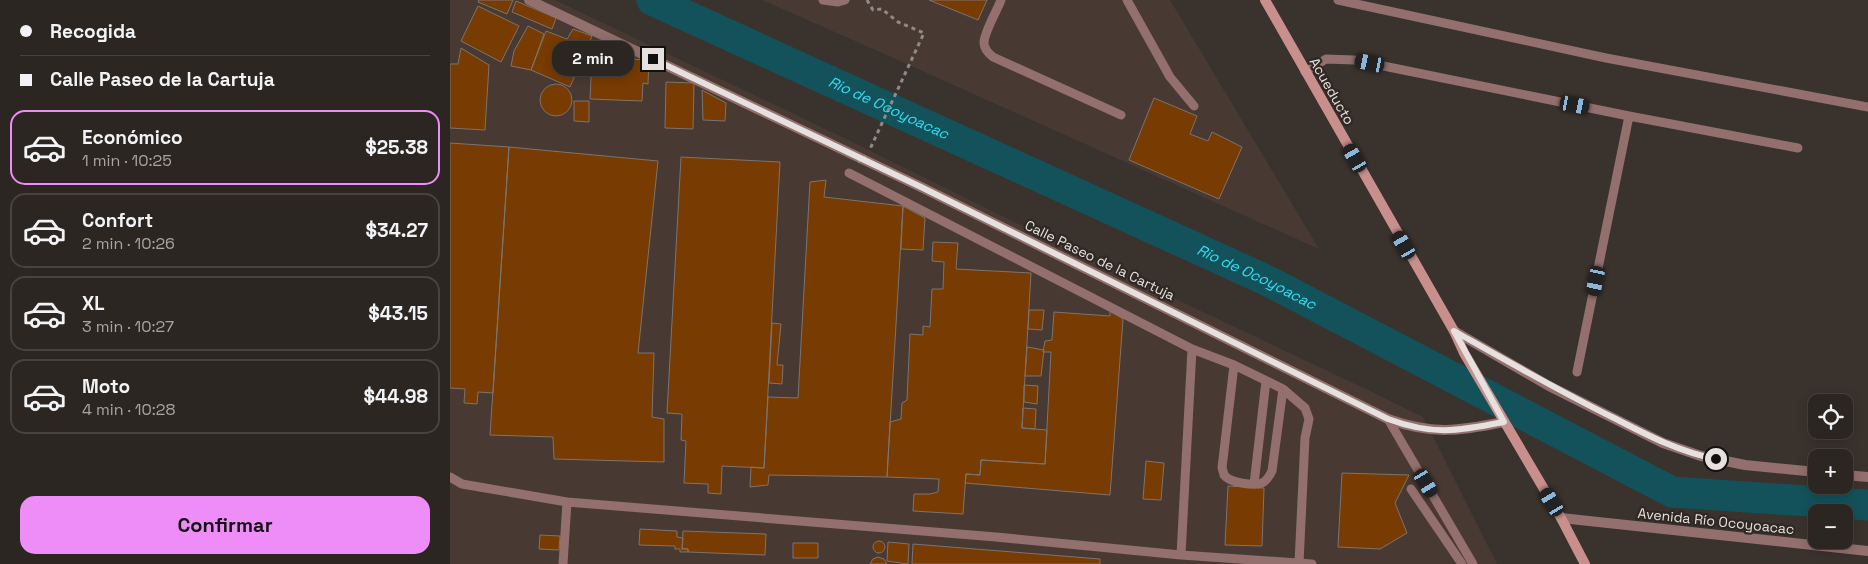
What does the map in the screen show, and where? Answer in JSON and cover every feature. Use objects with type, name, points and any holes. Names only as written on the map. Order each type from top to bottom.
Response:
[{"type":"main road","name":"Acueducto","points":[[1264,0],[1454,331],[1504,422],[1561,518],[1585,564]]},
{"type":"street","name":"Calle Paseo de la Cartuja","points":[[529,0],[921,187],[1388,419],[1410,427],[1431,430],[1463,430],[1504,422]]},
{"type":"street","points":[[1454,331],[1549,386],[1663,443],[1701,456],[1808,471]]},
{"type":"street","points":[[1853,476],[1868,477]]},
{"type":"street","name":"Avenida Río Ocoyoacac","points":[[1561,518],[1868,551]]},
{"type":"lane","points":[[823,0],[838,2],[845,0]]},
{"type":"lane","points":[[1001,0],[985,37],[984,45],[993,57],[1121,115]]},
{"type":"lane","points":[[1127,0],[1170,77],[1194,106]]},
{"type":"lane","points":[[1338,0],[1606,58],[1868,107]]},
{"type":"lane","points":[[1305,72],[1326,59],[1354,60],[1798,148]]},
{"type":"lane","points":[[1578,372],[1629,116]]},
{"type":"lane","points":[[849,173],[1192,349],[1234,365],[1282,389],[1305,408],[1309,419],[1305,438],[1299,563]]},
{"type":"lane","points":[[1180,555],[1192,349]]},
{"type":"lane","points":[[1234,365],[1222,468],[1224,475],[1231,480],[1254,484],[1263,482],[1269,477],[1272,471],[1282,389]]},
{"type":"lane","points":[[1254,484],[1266,381]]},
{"type":"lane","points":[[1388,419],[1473,564]]},
{"type":"lane","points":[[450,477],[462,484],[567,502],[1180,555],[1312,564]]},
{"type":"lane","points":[[1411,489],[1462,564]]},
{"type":"lane","points":[[563,564],[567,502]]},
{"type":"path","points":[[858,162],[866,156],[924,33],[898,22],[882,9],[873,10],[867,0]]},
{"type":"shaded area","points":[[450,0],[555,0],[838,135],[1055,242],[1423,417],[1497,564],[450,564]]},
{"type":"shaded area","points":[[762,0],[1170,0],[1319,249],[880,52]]},
{"type":"building","points":[[479,0],[513,0],[507,14],[478,2]]},
{"type":"building","points":[[929,0],[987,0],[978,20]]},
{"type":"building","points":[[516,1],[556,18],[552,29],[512,12]]},
{"type":"building","points":[[478,6],[519,26],[501,62],[461,41]]},
{"type":"building","points":[[528,26],[544,34],[531,70],[511,66],[514,51]]},
{"type":"building","points":[[573,29],[592,36],[570,87],[531,70],[546,31],[567,39]]},
{"type":"building","points":[[461,48],[489,65],[485,130],[450,128],[450,64],[458,64]]},
{"type":"building","points":[[592,57],[649,60],[648,84],[643,83],[642,101],[590,99]]},
{"type":"building","points":[[666,82],[694,83],[693,129],[665,128]]},
{"type":"building","points":[[556,84],[562,85],[567,89],[571,94],[571,106],[567,111],[562,115],[556,116],[550,115],[545,111],[541,106],[540,100],[541,94],[545,89],[550,85]]},
{"type":"building","points":[[702,90],[726,103],[725,121],[703,120]]},
{"type":"building","points":[[1154,98],[1197,116],[1190,134],[1208,141],[1212,132],[1242,147],[1219,199],[1129,160]]},
{"type":"building","points":[[574,101],[589,101],[589,122],[574,121]]},
{"type":"building","points":[[450,143],[509,147],[493,393],[478,392],[477,404],[464,403],[465,389],[450,388]]},
{"type":"building","points":[[509,147],[658,161],[638,353],[654,353],[652,417],[664,419],[664,462],[554,459],[553,437],[490,435]]},
{"type":"building","points":[[681,157],[780,162],[764,468],[722,466],[721,494],[708,493],[708,484],[684,483],[686,441],[681,440],[682,414],[667,413]]},
{"type":"building","points":[[826,180],[824,197],[903,206],[887,477],[769,475],[768,485],[750,487],[751,467],[764,468],[768,397],[798,398],[810,182]]},
{"type":"building","points":[[903,206],[925,218],[923,250],[901,249]]},
{"type":"building","points":[[933,242],[958,243],[956,269],[1031,273],[1022,428],[1047,430],[1045,464],[981,460],[980,475],[966,474],[963,514],[913,511],[914,494],[938,492],[939,479],[887,477],[890,422],[901,419],[902,403],[907,400],[910,334],[923,335],[923,326],[930,327],[932,289],[943,289],[944,262],[932,261]]},
{"type":"building","points":[[1029,310],[1044,310],[1042,330],[1028,329]]},
{"type":"building","points":[[1110,311],[1123,319],[1110,495],[965,483],[966,474],[980,475],[981,460],[1045,464],[1051,352],[1043,352],[1045,341],[1052,340],[1054,312],[1110,316]]},
{"type":"building","points":[[772,323],[781,324],[777,365],[783,365],[782,384],[769,383]]},
{"type":"building","points":[[1027,347],[1044,350],[1041,376],[1025,376]]},
{"type":"building","points":[[1024,385],[1038,386],[1037,404],[1024,402]]},
{"type":"building","points":[[1023,408],[1036,409],[1035,429],[1022,428]]},
{"type":"building","points":[[1146,461],[1164,463],[1161,500],[1143,499]]},
{"type":"building","points":[[1342,473],[1409,475],[1395,503],[1407,533],[1380,549],[1338,547]]},
{"type":"building","points":[[1228,486],[1264,488],[1262,546],[1225,545]]},
{"type":"building","points":[[640,529],[677,531],[677,537],[683,538],[682,549],[688,549],[688,552],[680,552],[680,549],[675,549],[675,546],[639,545]]},
{"type":"building","points":[[683,531],[766,534],[765,555],[688,552],[688,549],[682,549]]},
{"type":"building","points":[[540,535],[560,536],[559,550],[539,549]]},
{"type":"building","points":[[877,541],[881,541],[885,547],[881,553],[877,553],[873,549],[873,545]]},
{"type":"building","points":[[888,542],[909,544],[908,564],[887,561]]},
{"type":"building","points":[[793,543],[818,543],[818,558],[793,558]]},
{"type":"building","points":[[913,544],[1100,559],[1100,564],[912,564]]},
{"type":"building","points":[[878,557],[884,559],[887,564],[870,564],[873,559]]},
{"type":"waterway","name":"Rio de Ocoyoacac","points":[[652,0],[1268,281],[1672,492],[1868,505]]},
{"type":"route","points":[[653,59],[921,187],[1388,419],[1410,427],[1431,430],[1463,430],[1504,422],[1454,331],[1549,386],[1663,443],[1716,459]]}]
